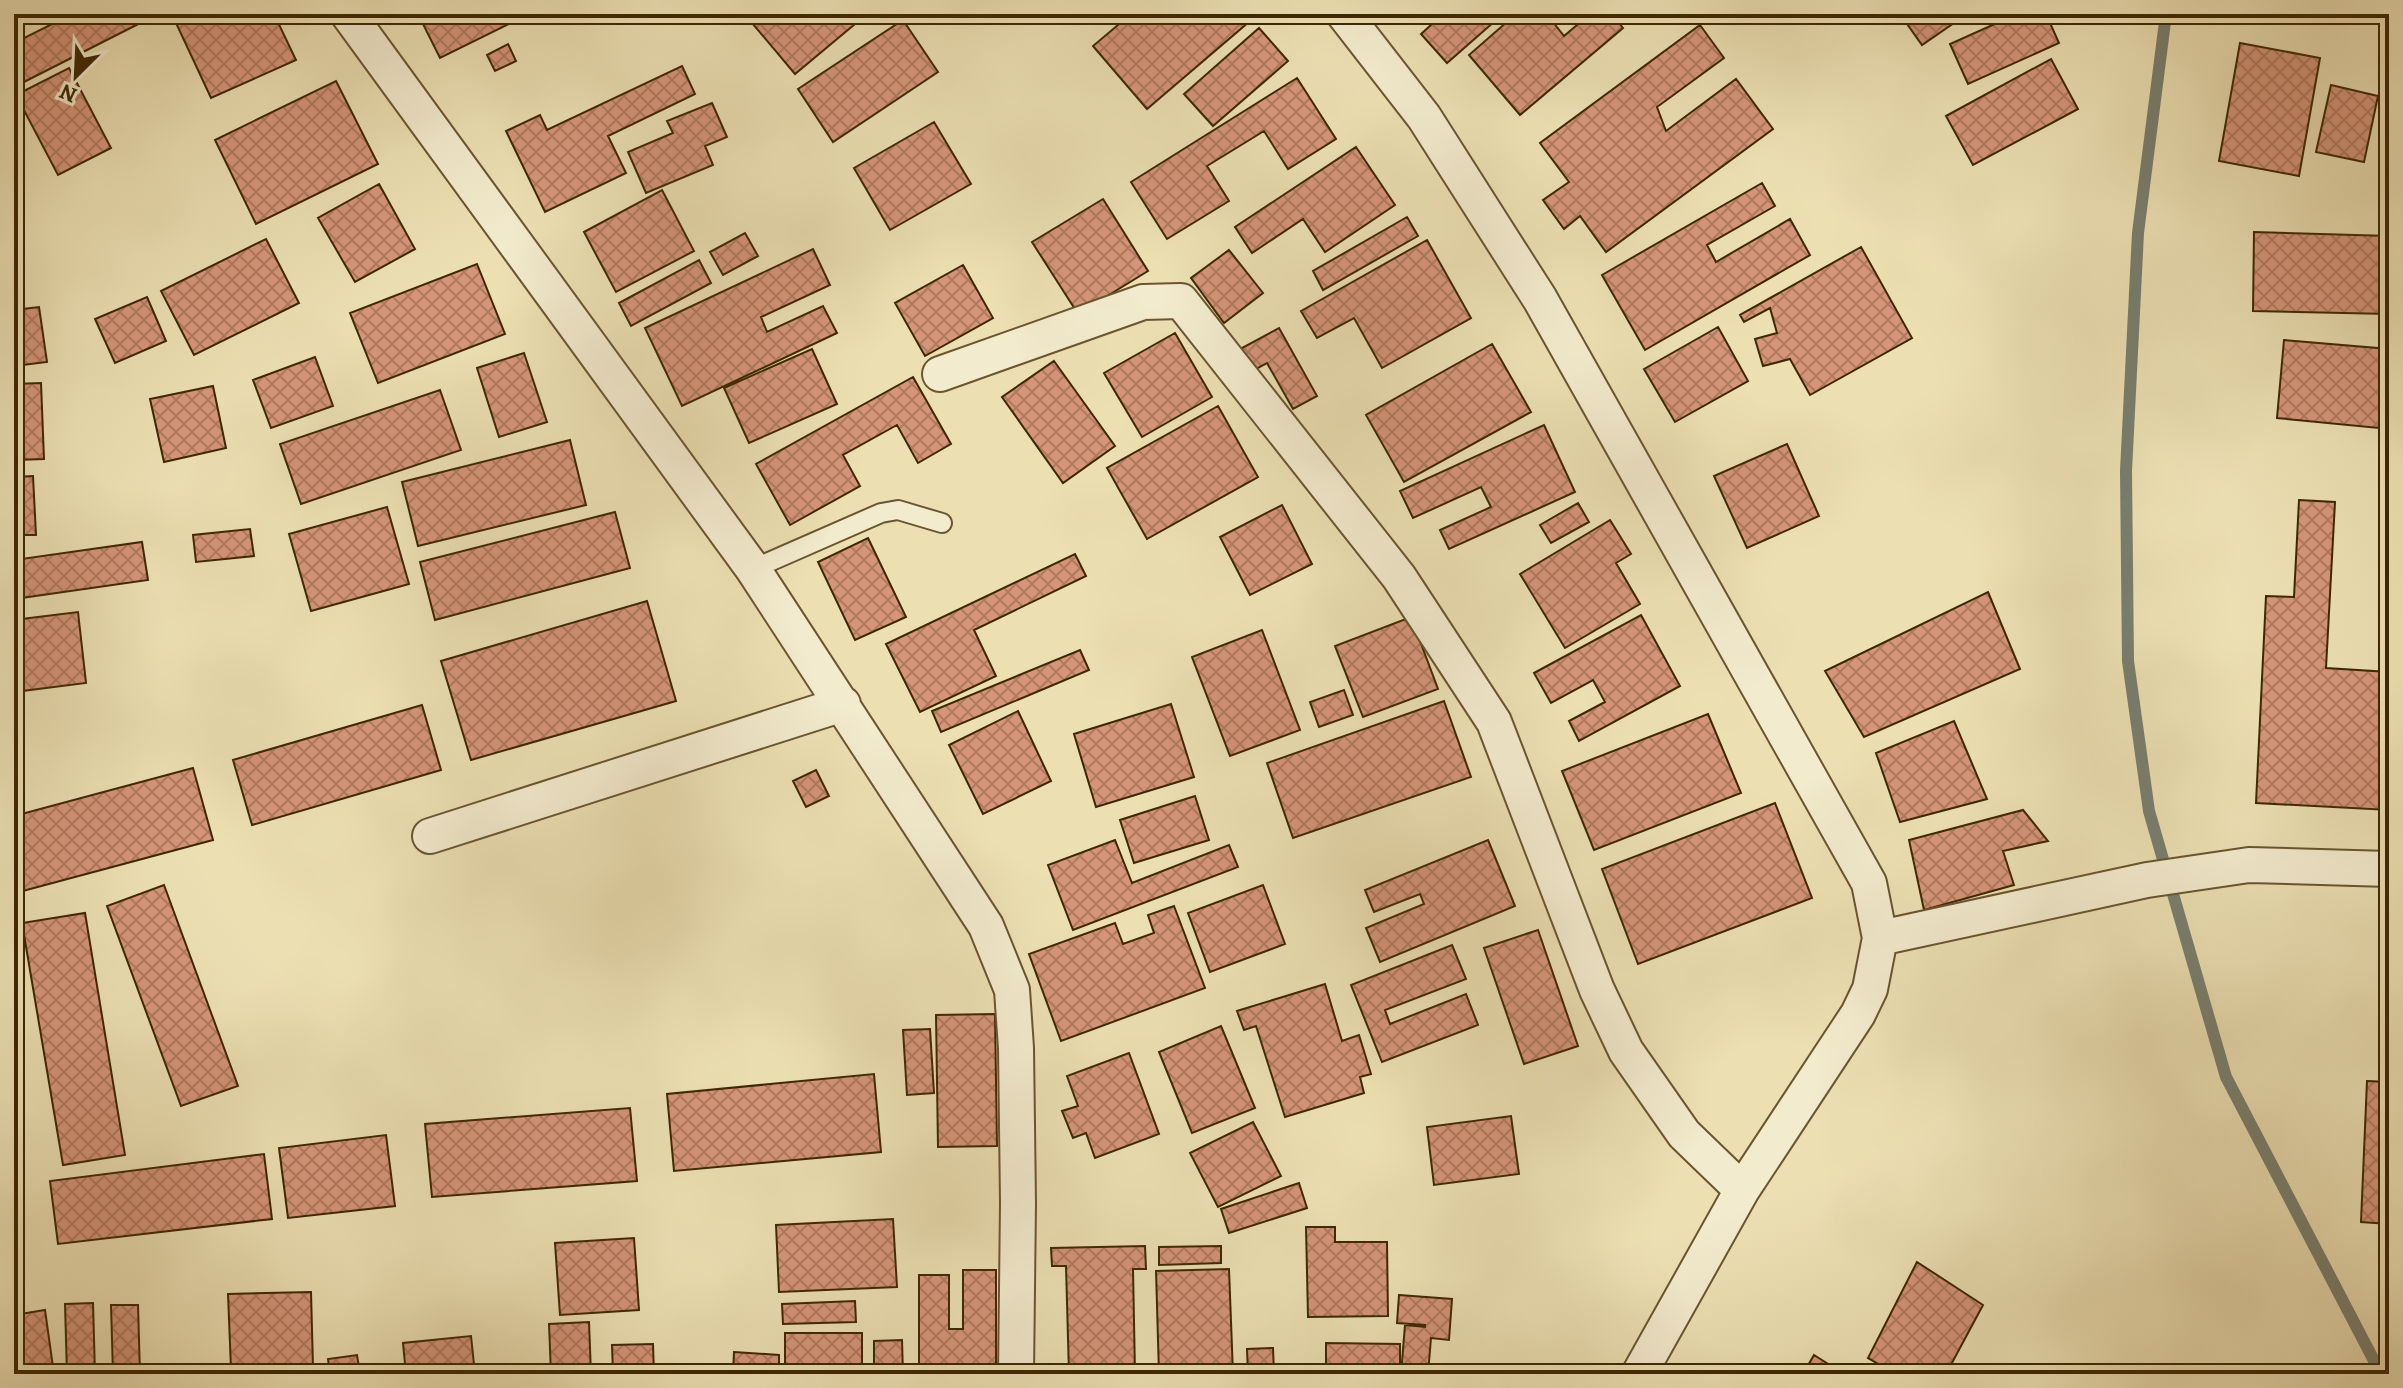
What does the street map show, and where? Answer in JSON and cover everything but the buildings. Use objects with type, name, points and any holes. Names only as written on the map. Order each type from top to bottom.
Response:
[{"type":"street","points":[[348,14],[753,569],[986,926],[1012,990],[1016,1048],[1016,1374]]},
{"type":"street","points":[[1344,14],[1424,117],[1548,313],[1869,883],[1880,938],[1870,989],[1858,1014],[1742,1190],[1639,1374]]},
{"type":"street","points":[[940,374],[1143,302],[1181,301],[1399,577],[1494,722],[1591,977],[1626,1051],[1684,1134],[1742,1190]]},
{"type":"street","points":[[430,836],[843,704]]},
{"type":"street","points":[[1880,938],[2147,880],[2249,865],[2389,869]]},
{"type":"lane","points":[[753,569],[881,513],[898,510],[942,523]]},
{"type":"waterway","points":[[2166,14],[2138,233],[2126,471],[2128,661],[2149,811],[2226,1077],[2381,1374]]}]
